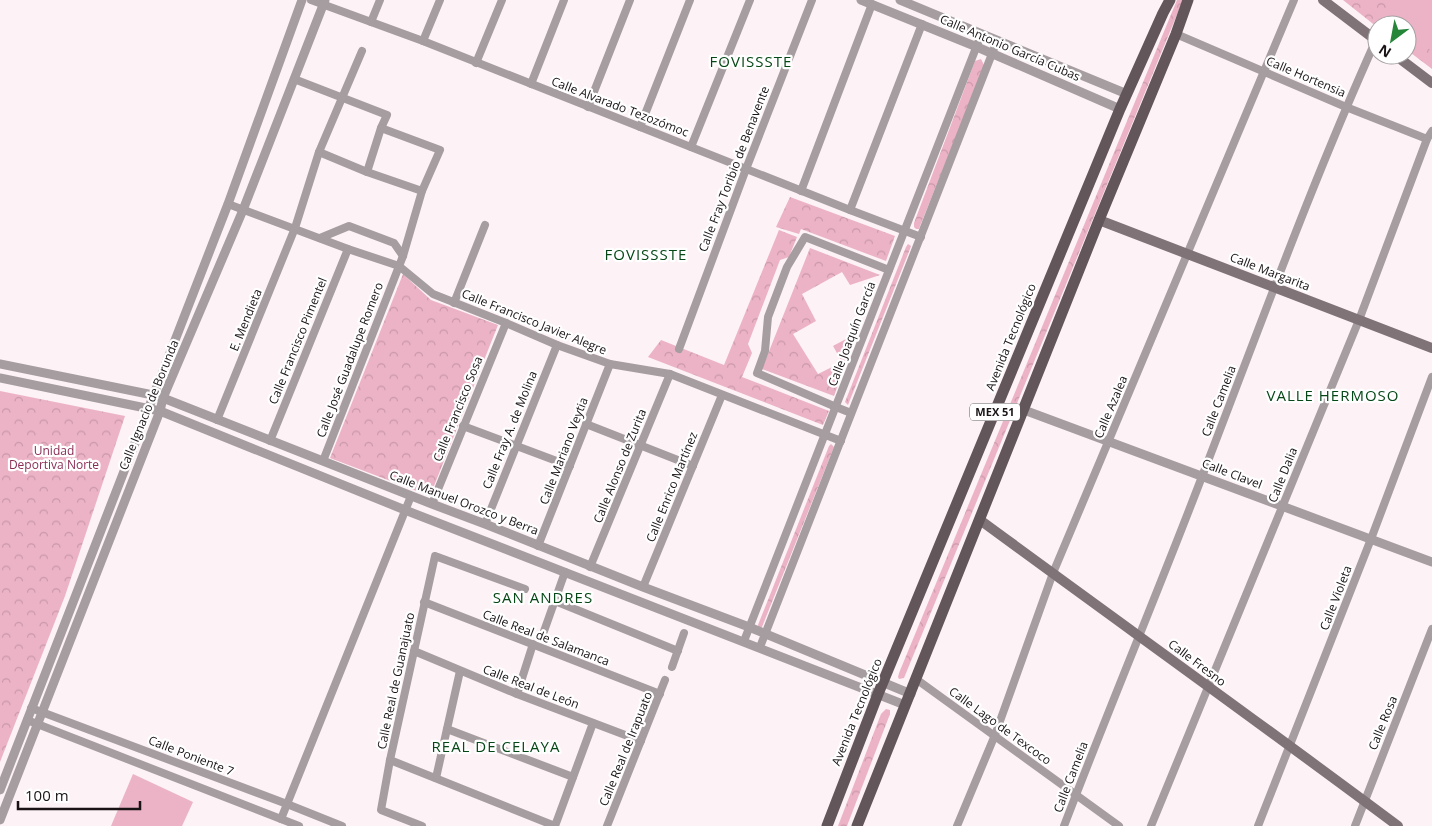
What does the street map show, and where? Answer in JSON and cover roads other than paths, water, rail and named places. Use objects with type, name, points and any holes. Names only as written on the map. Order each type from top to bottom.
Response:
[{"type":"main road","name":"Avenida Tecnológico","points":[[827,826],[878,694],[1126,94],[1170,0]]},
{"type":"main road","name":"MEX 51","points":[[857,826],[1176,34],[1188,0]]},
{"type":"main road","points":[[1323,0],[1367,34]]},
{"type":"main road","points":[[1408,65],[1432,83]]},
{"type":"main road","name":"Calle Margarita","points":[[1100,220],[1432,348]]},
{"type":"main road","name":"Calle Fresno","points":[[980,520],[1140,635],[1398,826]]},
{"type":"street","name":"Calle Ignacio de Borunda","points":[[0,790],[228,204],[302,0]]},
{"type":"street","name":"Calle Alvarado Tezozómoc","points":[[311,0],[324,2],[476,64],[921,237]]},
{"type":"street","points":[[371,22],[380,0]]},
{"type":"street","points":[[423,42],[440,0]]},
{"type":"street","points":[[476,64],[502,0]]},
{"type":"street","points":[[531,84],[564,0]]},
{"type":"street","points":[[588,106],[630,0]]},
{"type":"street","points":[[640,127],[690,0]]},
{"type":"street","points":[[691,148],[750,0]]},
{"type":"street","name":"Calle Fray Toribio de Benavente","points":[[679,349],[812,0]]},
{"type":"street","name":"Calle Antonio García Cubas","points":[[861,0],[977,47],[1120,109]]},
{"type":"street","name":"Calle Antonio García Cubas","points":[[900,0],[1126,94]]},
{"type":"street","name":"Calle Azalea","points":[[957,826],[995,735],[1053,573],[1294,0]]},
{"type":"street","name":"Calle Ignacio de Borunda","points":[[0,820],[160,411],[163,398],[243,210],[324,2]]},
{"type":"street","points":[[801,191],[872,4]]},
{"type":"street","points":[[850,210],[922,24]]},
{"type":"street","name":"Calle Hortensia","points":[[1176,34],[1427,139]]},
{"type":"street","name":"Calle Joaquín García","points":[[744,641],[981,35]]},
{"type":"street","points":[[760,648],[997,41]]},
{"type":"street","name":"E. Mendieta","points":[[217,420],[295,228],[319,152],[362,51]]},
{"type":"street","points":[[1036,73],[1042,60]]},
{"type":"street","name":"Calle Camelia","points":[[1064,826],[1203,476],[1346,106],[1367,60]]},
{"type":"street","points":[[294,79],[387,115],[367,172]]},
{"type":"street","name":"Calle José Guadalupe Romero","points":[[323,461],[403,256],[422,191],[440,150],[381,128]]},
{"type":"street","name":"Calle Dalia","points":[[1150,826],[1359,320],[1432,130]]},
{"type":"street","points":[[319,152],[367,172],[422,191]]},
{"type":"street","name":"Calle Francisco Javier Alegre","points":[[228,204],[399,266],[433,294],[556,345],[610,364],[670,374],[841,441]]},
{"type":"street","points":[[454,303],[486,225]]},
{"type":"street","points":[[320,238],[350,226],[394,243],[403,256]]},
{"type":"street","points":[[851,413],[757,373],[764,351],[768,316],[787,267],[805,237],[889,270]]},
{"type":"street","name":"Calle Francisco Pimentel","points":[[270,440],[348,249]]},
{"type":"street","name":"Calle Francisco Sosa","points":[[432,504],[506,323]]},
{"type":"street","name":"Calle Fray A. de Molina","points":[[485,524],[556,345]]},
{"type":"street","name":"Calle Manuel Orozco y Berra","points":[[0,364],[163,398],[749,627],[911,694]]},
{"type":"street","name":"Calle Mariano Veytia","points":[[538,546],[610,364]]},
{"type":"street","name":"Calle Alonso de Zurita","points":[[590,566],[670,374]]},
{"type":"street","name":"Calle Violeta","points":[[1258,826],[1371,539],[1432,377]]},
{"type":"street","points":[[0,378],[160,411],[405,510],[905,705]]},
{"type":"street","name":"Calle Enrico Martínez","points":[[643,587],[722,395]]},
{"type":"street","name":"Calle Clavel","points":[[1024,410],[1432,562]]},
{"type":"street","points":[[586,424],[693,466]]},
{"type":"street","points":[[463,426],[570,466]]},
{"type":"street","points":[[281,819],[412,496]]},
{"type":"street","name":"Calle Real de Guanajuato","points":[[422,826],[380,810],[434,556],[525,589]]},
{"type":"street","points":[[543,634],[565,572]]},
{"type":"street","points":[[555,601],[678,651]]},
{"type":"street","name":"Calle Real de Salamanca","points":[[424,602],[660,694]]},
{"type":"street","name":"Calle Rosa","points":[[1355,826],[1432,629]]},
{"type":"street","points":[[672,667],[684,633]]},
{"type":"street","points":[[517,694],[533,644]]},
{"type":"street","name":"Calle Real de León","points":[[414,651],[517,694],[641,741]]},
{"type":"street","points":[[436,778],[460,671]]},
{"type":"street","name":"Calle Lago de Texcoco","points":[[916,679],[1119,826]]},
{"type":"street","name":"Calle Real de Irapuato","points":[[607,826],[665,680]]},
{"type":"street","name":"Calle Poniente 7","points":[[31,708],[342,826]]},
{"type":"street","name":"Calle Poniente 7","points":[[27,720],[299,826]]},
{"type":"street","points":[[390,760],[555,826],[593,723]]},
{"type":"street","points":[[447,729],[573,777]]},
{"type":"district","name":"FOVISSSTE","points":[[751,62]]},
{"type":"district","name":"FOVISSSTE","points":[[646,255]]},
{"type":"district","name":"VALLE HERMOSO","points":[[1333,396]]},
{"type":"district","name":"SAN ANDRES","points":[[543,598]]},
{"type":"district","name":"REAL DE CELAYA","points":[[496,747]]},
{"type":"park label","name":"Unidad Deportiva Norte","points":[[54,458]]}]
